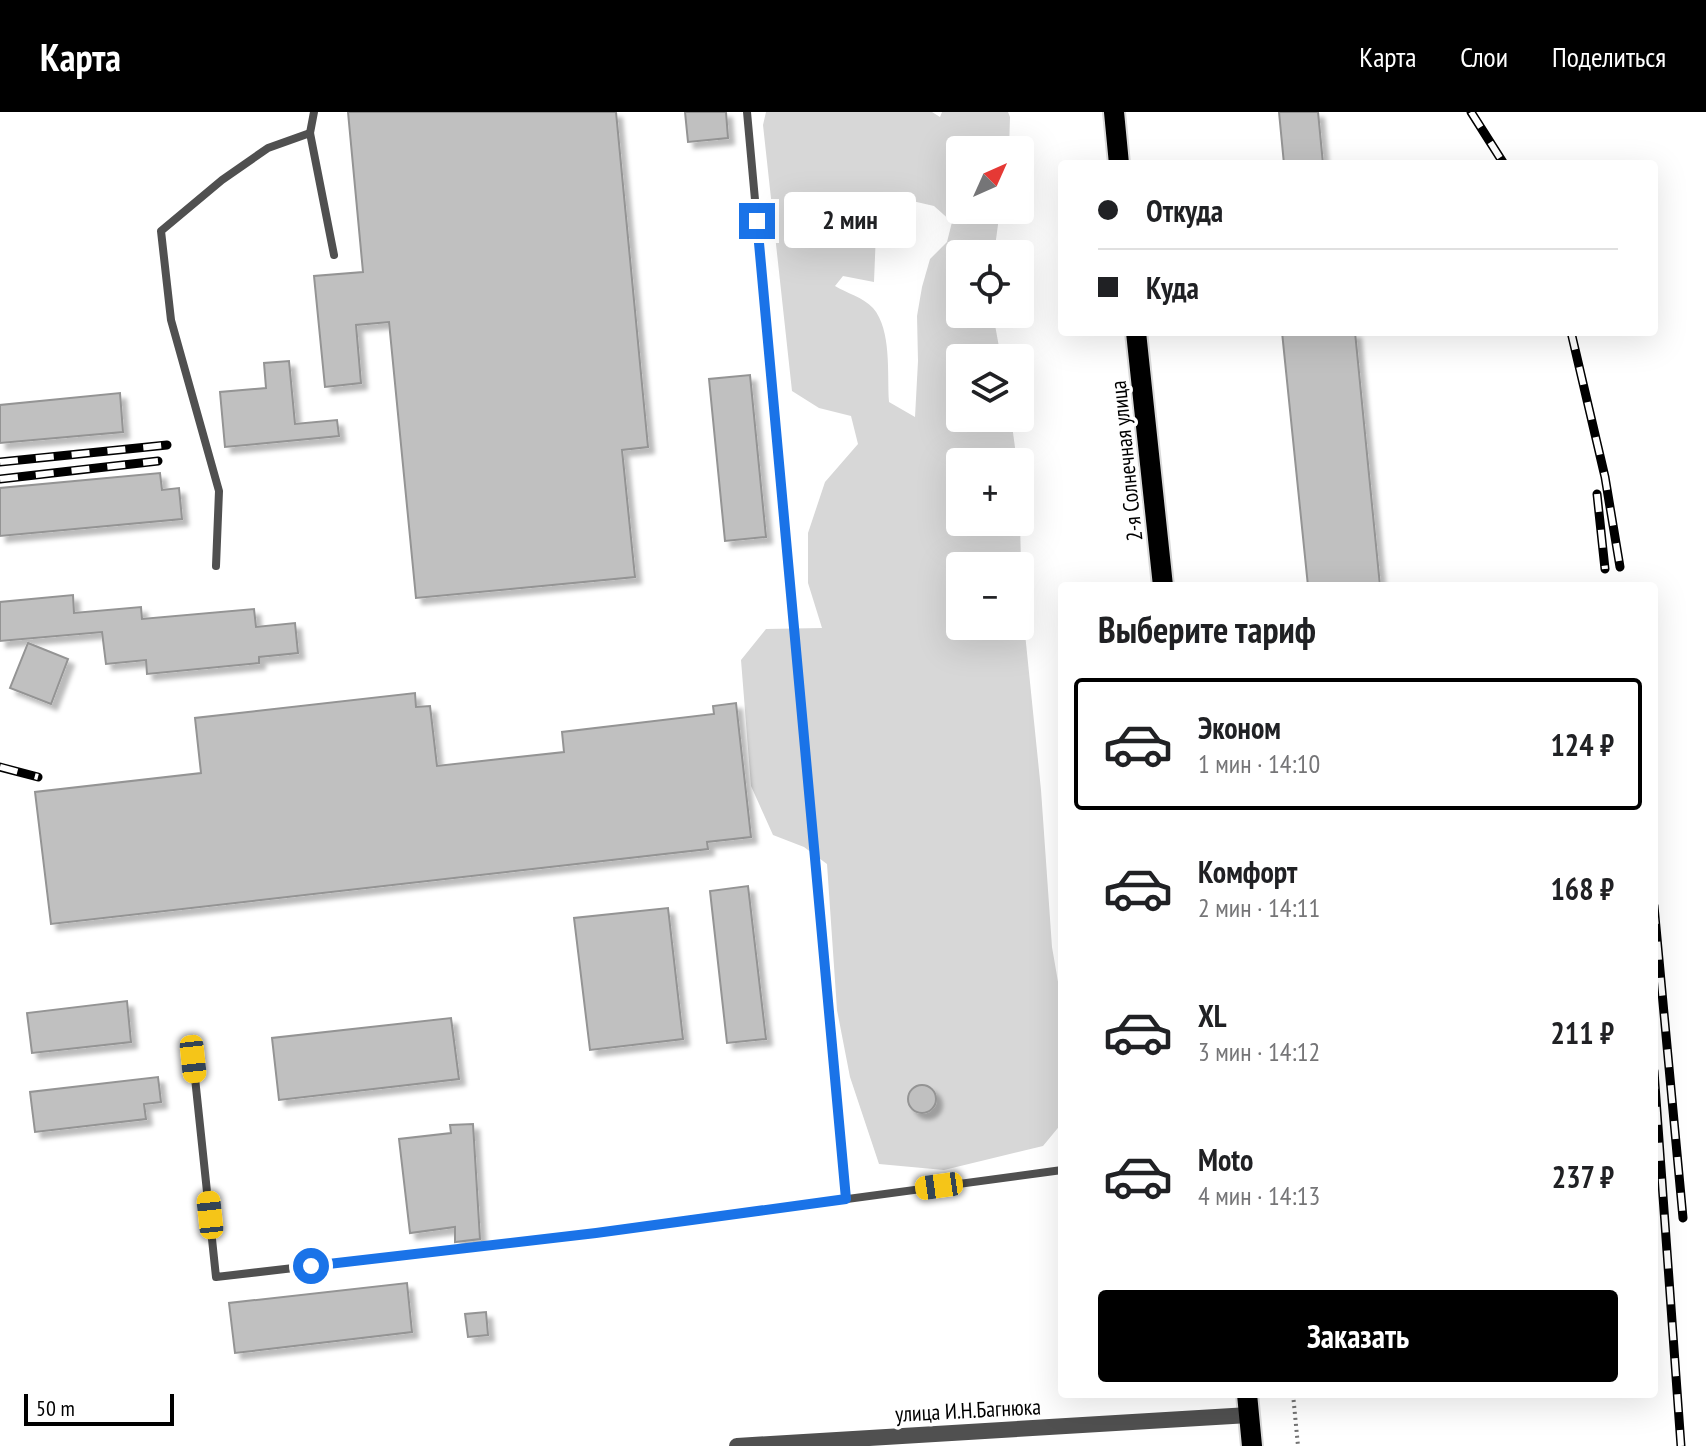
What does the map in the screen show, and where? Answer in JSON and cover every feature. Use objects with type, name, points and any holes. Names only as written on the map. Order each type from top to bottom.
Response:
[{"type":"main road","points":[[1114,112],[1119,160]]},
{"type":"main road","name":"2-я Солнечная улица","points":[[1136,336],[1163,582]]},
{"type":"main road","points":[[1247,1398],[1252,1446]]},
{"type":"street","name":"улица И.Н.Багнюка","points":[[737,1446],[1249,1415]]},
{"type":"lane","points":[[314,112],[310,133],[334,255]]},
{"type":"lane","points":[[747,112],[846,1199]]},
{"type":"lane","points":[[216,566],[219,491],[171,320],[161,231],[222,180],[268,148],[310,133]]},
{"type":"lane","points":[[193,1059],[216,1277],[596,1233],[1058,1171]]},
{"type":"path","points":[[1293,1398],[1298,1446]]},
{"type":"shaded area","points":[[766,112],[932,112],[940,117],[942,112],[1008,112],[1009,136],[946,136],[946,217],[934,206],[908,200],[882,210],[876,232],[874,282],[843,276],[835,286],[864,301],[879,317],[886,340],[889,402],[915,417],[917,316],[922,287],[930,259],[946,243],[946,328],[996,328],[998,344],[946,344],[946,432],[1013,432],[1015,448],[946,448],[946,536],[1020,536],[1021,552],[946,552],[946,640],[1026,640],[1041,790],[1052,947],[1058,982],[1058,1128],[1043,1146],[944,1170],[879,1164],[850,1077],[837,1010],[827,864],[804,847],[773,835],[751,786],[741,660],[766,629],[822,628],[808,583],[808,533],[825,482],[858,444],[851,416],[819,408],[792,391],[763,125]]},
{"type":"shaded area","points":[[952,224],[998,224],[996,240],[948,240]]},
{"type":"building","points":[[348,112],[616,112],[648,447],[622,450],[635,577],[416,598],[389,322],[356,325],[361,383],[325,387],[314,276],[363,272]]},
{"type":"building","points":[[685,112],[726,112],[728,138],[688,142]]},
{"type":"building","points":[[1279,112],[1318,112],[1323,160],[1284,160]]},
{"type":"building","points":[[1282,336],[1355,336],[1380,582],[1308,582]]},
{"type":"building","points":[[289,361],[295,424],[337,420],[339,436],[225,447],[220,392],[266,388],[264,363]]},
{"type":"building","points":[[750,375],[766,537],[725,541],[709,379]]},
{"type":"building","points":[[120,393],[123,432],[0,443],[0,405]]},
{"type":"building","points":[[160,473],[162,490],[179,488],[182,519],[0,536],[0,488]]},
{"type":"building","points":[[73,595],[74,613],[141,607],[142,619],[254,609],[256,627],[295,623],[298,653],[259,657],[259,663],[147,674],[146,660],[106,664],[102,632],[0,641],[0,602]]},
{"type":"building","points":[[28,643],[68,659],[51,704],[10,688]]},
{"type":"building","points":[[415,693],[416,707],[430,706],[437,766],[564,752],[562,732],[714,714],[713,706],[736,703],[751,837],[707,842],[708,849],[51,924],[35,792],[201,773],[195,718]]},
{"type":"building","points":[[748,886],[766,1039],[727,1043],[710,891]]},
{"type":"building","points":[[668,908],[683,1039],[590,1050],[574,918]]},
{"type":"building","points":[[127,1001],[131,1042],[32,1053],[27,1013]]},
{"type":"building","points":[[451,1018],[459,1079],[279,1100],[272,1038]]},
{"type":"building","points":[[158,1077],[161,1102],[144,1104],[146,1119],[35,1132],[30,1092]]},
{"type":"building","points":[[922,1085],[932,1089],[936,1099],[932,1109],[922,1113],[912,1109],[908,1099],[912,1089]]},
{"type":"building","points":[[473,1124],[480,1239],[455,1242],[455,1227],[410,1233],[399,1139],[451,1133],[450,1125]]},
{"type":"building","points":[[407,1283],[412,1332],[235,1353],[229,1303]]},
{"type":"building","points":[[486,1312],[488,1335],[468,1337],[465,1314]]},
{"type":"railway","points":[[1471,112],[1501,160]]},
{"type":"railway","points":[[1572,336],[1605,477],[1620,567]]},
{"type":"railway","points":[[0,462],[167,445]]},
{"type":"railway","points":[[0,479],[158,461]]},
{"type":"railway","points":[[1597,494],[1605,569]]},
{"type":"railway","points":[[0,767],[38,777]]},
{"type":"railway","points":[[1658,949],[1683,1218]]},
{"type":"railway","points":[[1658,1127],[1681,1446]]},
{"type":"route","points":[[311,1266],[596,1233],[846,1199],[757,221]]}]
